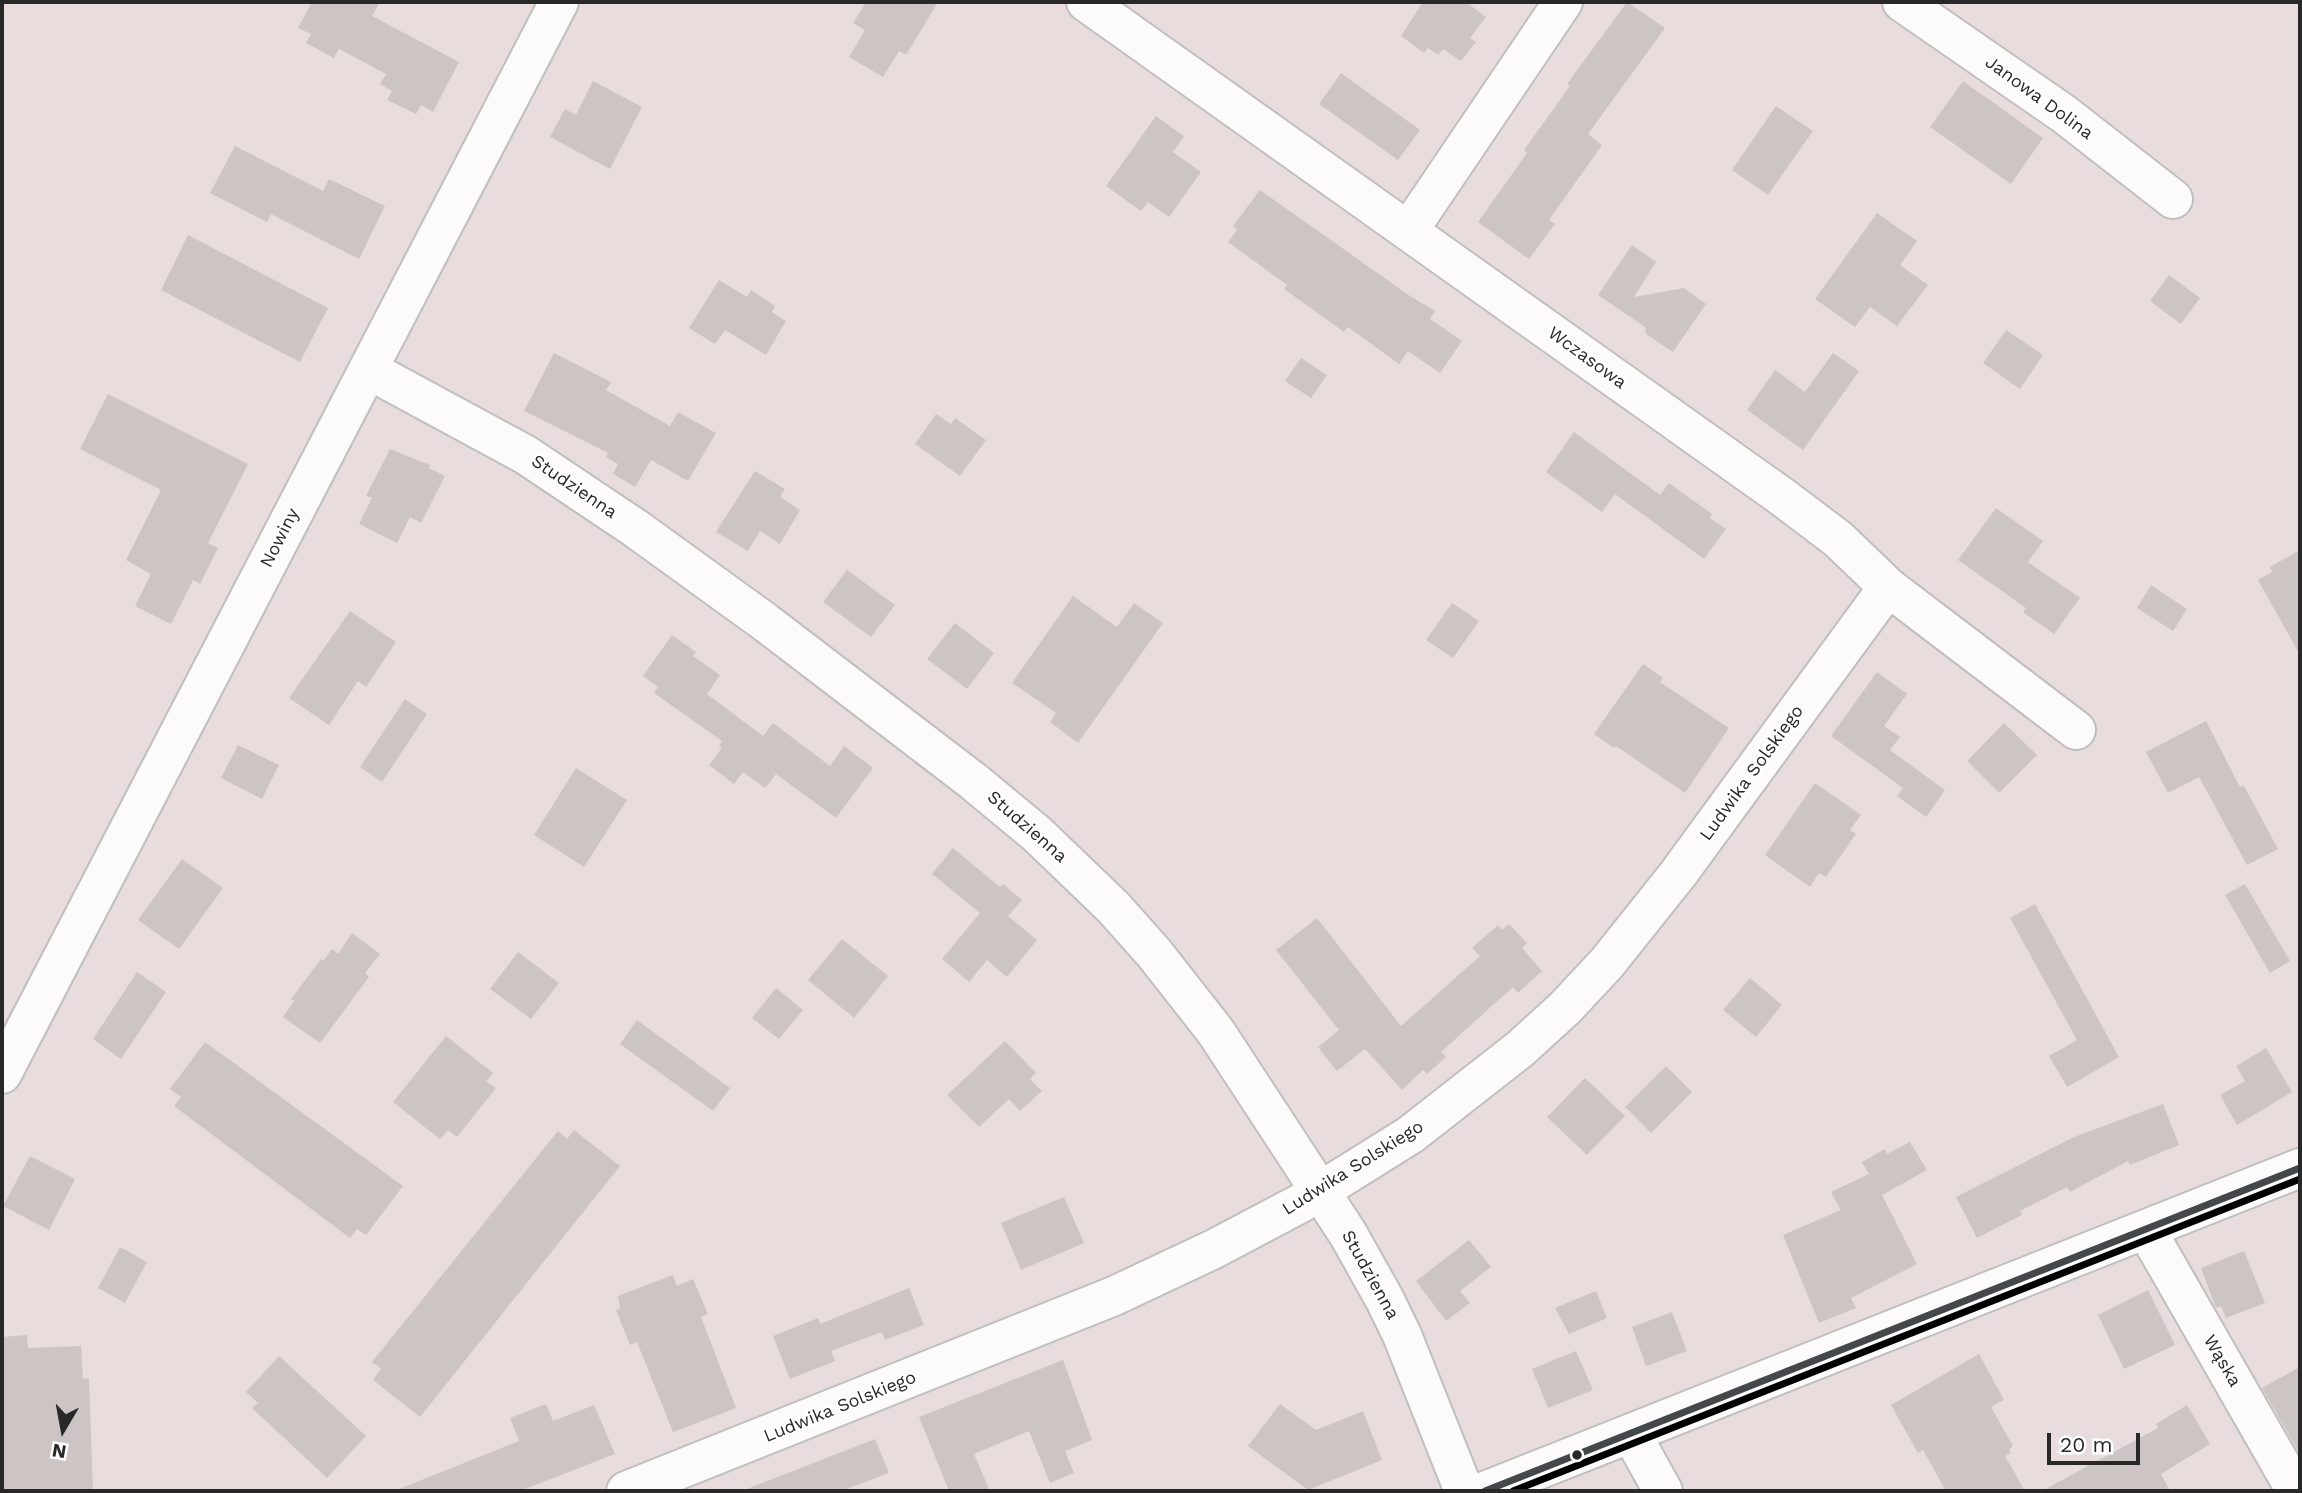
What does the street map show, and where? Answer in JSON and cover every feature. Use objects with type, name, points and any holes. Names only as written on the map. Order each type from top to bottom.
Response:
[{"type":"street","name":"Nowiny","points":[[2,1074],[559,2]]},
{"type":"street","name":"Wczasowa","points":[[1086,2],[1829,531],[1888,587],[2076,730]]},
{"type":"street","points":[[1409,230],[1563,2]]},
{"type":"street","name":"Janowa Dolina","points":[[1902,2],[2064,114],[2173,200]]},
{"type":"street","name":"Studzienna","points":[[369,370],[526,455],[626,522],[953,765],[1037,834],[1114,907],[1216,1032],[1322,1191],[1385,1300],[1464,1491]]},
{"type":"street","name":"Ludwika Solskiego","points":[[626,1491],[1114,1296],[1214,1249],[1322,1191],[1409,1135],[1491,1074],[1594,978],[1678,874],[1888,587]]},
{"type":"street","points":[[1485,1491],[2300,1168]]},
{"type":"street","name":"Wąska","points":[[2147,1230],[2296,1491]]},
{"type":"street","points":[[1632,1435],[1663,1491]]},
{"type":"building","points":[[312,2],[380,2],[372,16],[459,62],[433,112],[421,105],[416,114],[387,100],[392,91],[380,84],[386,74],[339,49],[334,58],[306,43],[311,34],[298,28]]},
{"type":"building","points":[[866,2],[938,2],[906,55],[899,51],[883,77],[849,57],[865,30],[853,23]]},
{"type":"building","points":[[1423,2],[1466,2],[1486,17],[1470,38],[1476,42],[1461,61],[1443,49],[1438,55],[1428,48],[1424,53],[1401,36]]},
{"type":"building","points":[[1627,2],[1665,28],[1588,134],[1602,145],[1549,220],[1555,224],[1529,259],[1478,222],[1527,153],[1524,150],[1570,86],[1567,84]]},
{"type":"building","points":[[1341,73],[1420,130],[1398,160],[1319,104]]},
{"type":"building","points":[[593,81],[642,107],[610,169],[550,137],[565,109],[576,115]]},
{"type":"building","points":[[1963,81],[2043,138],[2011,184],[1930,127]]},
{"type":"building","points":[[1776,106],[1813,131],[1768,195],[1732,170]]},
{"type":"building","points":[[1156,116],[1184,136],[1173,152],[1201,172],[1169,217],[1148,202],[1141,211],[1106,186]]},
{"type":"building","points":[[235,146],[323,191],[329,179],[385,206],[359,259],[271,214],[267,222],[210,193]]},
{"type":"building","points":[[1260,190],[1435,311],[1430,319],[1462,341],[1440,373],[1408,351],[1399,364],[1348,327],[1344,332],[1284,289],[1287,285],[1228,242],[1237,230],[1233,226]]},
{"type":"building","points":[[1877,213],[1917,241],[1900,265],[1928,285],[1897,326],[1870,307],[1855,327],[1815,299]]},
{"type":"building","points":[[188,235],[328,308],[300,362],[161,290]]},
{"type":"building","points":[[1632,245],[1656,262],[1634,297],[1684,288],[1706,304],[1673,352],[1646,334],[1645,327],[1598,295]]},
{"type":"building","points":[[2169,275],[2200,298],[2181,324],[2150,301]]},
{"type":"building","points":[[719,280],[747,297],[751,290],[775,306],[772,312],[786,321],[766,355],[725,330],[715,344],[689,328]]},
{"type":"building","points":[[2006,330],[2043,355],[2020,389],[1983,363]]},
{"type":"building","points":[[554,353],[611,382],[606,390],[670,426],[678,412],[716,433],[688,481],[651,460],[635,487],[613,474],[618,464],[606,457],[608,453],[524,411]]},
{"type":"building","points":[[1833,353],[1859,371],[1803,450],[1747,410],[1775,370],[1805,392]]},
{"type":"building","points":[[1301,358],[1327,375],[1311,398],[1285,381]]},
{"type":"building","points":[[108,394],[248,464],[208,543],[218,548],[200,584],[193,580],[171,624],[135,606],[151,574],[126,560],[161,490],[80,449]]},
{"type":"building","points":[[936,414],[951,424],[955,418],[986,440],[960,476],[915,444]]},
{"type":"building","points":[[1574,432],[1660,495],[1669,483],[1712,514],[1710,518],[1726,529],[1704,559],[1615,494],[1602,512],[1546,472]]},
{"type":"building","points":[[390,449],[430,465],[429,468],[445,476],[421,523],[410,517],[397,543],[359,524],[372,498],[366,496]]},
{"type":"building","points":[[755,471],[785,489],[780,497],[800,510],[780,544],[760,531],[748,551],[716,532]]},
{"type":"building","points":[[1996,508],[2043,541],[2028,562],[2080,598],[2054,634],[2023,612],[2026,608],[1958,560]]},
{"type":"building","points":[[2300,550],[2300,655],[2258,580],[2272,572],[2270,567]]},
{"type":"building","points":[[847,570],[895,605],[871,637],[823,602]]},
{"type":"building","points":[[2151,585],[2187,609],[2173,631],[2137,608]]},
{"type":"building","points":[[1073,596],[1117,627],[1134,603],[1163,623],[1078,743],[1050,722],[1056,713],[1012,683]]},
{"type":"building","points":[[1452,603],[1479,621],[1453,658],[1426,640]]},
{"type":"building","points":[[350,611],[396,642],[366,687],[358,681],[329,725],[289,698]]},
{"type":"building","points":[[955,623],[994,653],[967,689],[927,659]]},
{"type":"building","points":[[672,635],[696,652],[693,656],[720,675],[707,694],[763,736],[773,723],[830,766],[844,746],[873,768],[836,818],[776,774],[765,788],[743,772],[734,784],[709,765],[722,748],[719,746],[722,741],[654,693],[658,687],[643,676]]},
{"type":"building","points":[[1643,664],[1663,678],[1660,682],[1729,728],[1685,793],[1594,734]]},
{"type":"building","points":[[1877,672],[1907,694],[1884,726],[1900,737],[1890,750],[1945,790],[1926,817],[1897,796],[1903,788],[1831,736]]},
{"type":"building","points":[[405,699],[427,714],[382,782],[360,767]]},
{"type":"building","points":[[2206,721],[2240,787],[2244,786],[2278,849],[2247,865],[2199,777],[2168,793],[2146,752]]},
{"type":"building","points":[[2004,723],[2037,755],[1999,793],[1967,761]]},
{"type":"building","points":[[238,745],[279,765],[262,799],[221,778]]},
{"type":"building","points":[[576,768],[627,800],[584,867],[534,835]]},
{"type":"building","points":[[1815,783],[1861,815],[1850,830],[1856,834],[1826,877],[1819,873],[1810,887],[1765,855]]},
{"type":"building","points":[[953,848],[1000,887],[1003,884],[1022,900],[1008,916],[1037,940],[1007,977],[987,960],[969,982],[942,959],[980,913],[932,874]]},
{"type":"building","points":[[182,859],[223,888],[179,949],[138,920]]},
{"type":"building","points":[[2245,884],[2290,961],[2270,973],[2225,895]]},
{"type":"building","points":[[2035,904],[2119,1057],[2067,1087],[2049,1056],[2077,1040],[2010,918]]},
{"type":"building","points":[[1317,918],[1401,1026],[1480,956],[1472,948],[1498,925],[1502,930],[1509,924],[1527,943],[1522,948],[1542,971],[1518,993],[1513,987],[1441,1052],[1446,1057],[1427,1074],[1423,1070],[1402,1090],[1365,1049],[1337,1071],[1318,1047],[1339,1030],[1276,950]]},
{"type":"building","points":[[352,933],[380,954],[365,973],[369,977],[320,1043],[283,1017],[294,1001],[291,999],[321,959],[323,961],[332,949],[338,954]]},
{"type":"building","points":[[842,939],[888,976],[854,1018],[808,980]]},
{"type":"building","points":[[518,952],[559,983],[531,1019],[490,989]]},
{"type":"building","points":[[137,972],[166,992],[121,1059],[93,1039]]},
{"type":"building","points":[[1750,978],[1782,1005],[1756,1037],[1723,1010]]},
{"type":"building","points":[[776,988],[803,1010],[779,1039],[752,1018]]},
{"type":"building","points":[[637,1020],[730,1088],[713,1111],[620,1044]]},
{"type":"building","points":[[446,1036],[493,1073],[486,1081],[496,1088],[457,1137],[448,1130],[440,1139],[393,1102]]},
{"type":"building","points":[[1005,1041],[1036,1073],[1030,1079],[1042,1091],[1020,1111],[1009,1099],[979,1127],[947,1095]]},
{"type":"building","points":[[205,1042],[403,1186],[366,1235],[357,1229],[350,1238],[174,1106],[181,1097],[170,1089]]},
{"type":"building","points":[[2266,1048],[2292,1092],[2237,1125],[2220,1095],[2245,1081],[2236,1066]]},
{"type":"building","points":[[1666,1066],[1692,1092],[1651,1133],[1625,1107]]},
{"type":"building","points":[[1585,1078],[1625,1116],[1587,1155],[1547,1117]]},
{"type":"building","points":[[2163,1104],[2179,1145],[2130,1165],[2128,1161],[2070,1192],[2067,1187],[2020,1211],[2022,1215],[1977,1238],[1956,1197],[2074,1137]]},
{"type":"building","points":[[574,1130],[620,1166],[420,1417],[373,1380],[381,1369],[372,1362],[558,1131],[567,1139]]},
{"type":"building","points":[[1910,1142],[1927,1170],[1882,1195],[1917,1264],[1851,1298],[1856,1308],[1819,1323],[1783,1235],[1841,1210],[1831,1192],[1869,1174],[1862,1162],[1885,1149],[1887,1154]]},
{"type":"building","points":[[30,1156],[75,1179],[49,1230],[3,1206]]},
{"type":"building","points":[[1064,1197],[1084,1243],[1021,1270],[1001,1223]]},
{"type":"building","points":[[1469,1240],[1491,1267],[1460,1291],[1470,1303],[1446,1321],[1416,1281]]},
{"type":"building","points":[[120,1247],[147,1262],[125,1303],[98,1288]]},
{"type":"building","points":[[2244,1251],[2265,1303],[2226,1318],[2221,1306],[2216,1308],[2201,1268]]},
{"type":"building","points":[[673,1275],[677,1286],[693,1279],[708,1314],[701,1317],[736,1408],[673,1432],[637,1342],[630,1345],[616,1310],[620,1309],[618,1296]]},
{"type":"building","points":[[909,1288],[924,1325],[885,1340],[882,1332],[831,1351],[835,1361],[790,1379],[773,1336],[818,1318],[820,1324]]},
{"type":"building","points":[[2148,1290],[2175,1345],[2124,1369],[2098,1315]]},
{"type":"building","points":[[1596,1291],[1607,1318],[1569,1334],[1555,1308]]},
{"type":"building","points":[[1672,1312],[1687,1351],[1646,1366],[1632,1327]]},
{"type":"building","points":[[27,1335],[28,1348],[81,1346],[83,1379],[89,1378],[93,1491],[2,1491],[2,1337]]},
{"type":"building","points":[[1576,1351],[1593,1390],[1548,1408],[1532,1369]]},
{"type":"building","points":[[1979,1354],[2004,1400],[1991,1407],[2013,1446],[2009,1449],[2011,1453],[2005,1456],[2025,1491],[1946,1491],[1923,1450],[1918,1453],[1891,1405]]},
{"type":"building","points":[[279,1356],[366,1436],[327,1478],[252,1408],[258,1403],[246,1392]]},
{"type":"building","points":[[1063,1360],[1092,1440],[1065,1451],[1074,1473],[1050,1483],[1029,1431],[974,1454],[990,1491],[949,1491],[919,1417]]},
{"type":"building","points":[[2300,1367],[2300,1454],[2262,1388]]},
{"type":"building","points":[[546,1404],[553,1421],[594,1405],[615,1454],[520,1491],[394,1491],[519,1441],[510,1418]]},
{"type":"building","points":[[1280,1404],[1316,1430],[1363,1411],[1382,1460],[1308,1490],[1248,1446]]},
{"type":"building","points":[[2187,1405],[2210,1444],[2161,1474],[2170,1491],[2042,1491],[2158,1428],[2156,1424]]},
{"type":"building","points":[[875,1439],[889,1473],[841,1491],[747,1491],[747,1489]]},
{"type":"transit line","points":[[1485,1491],[2300,1168]]},
{"type":"transit line","points":[[1513,1491],[2300,1179]]}]
